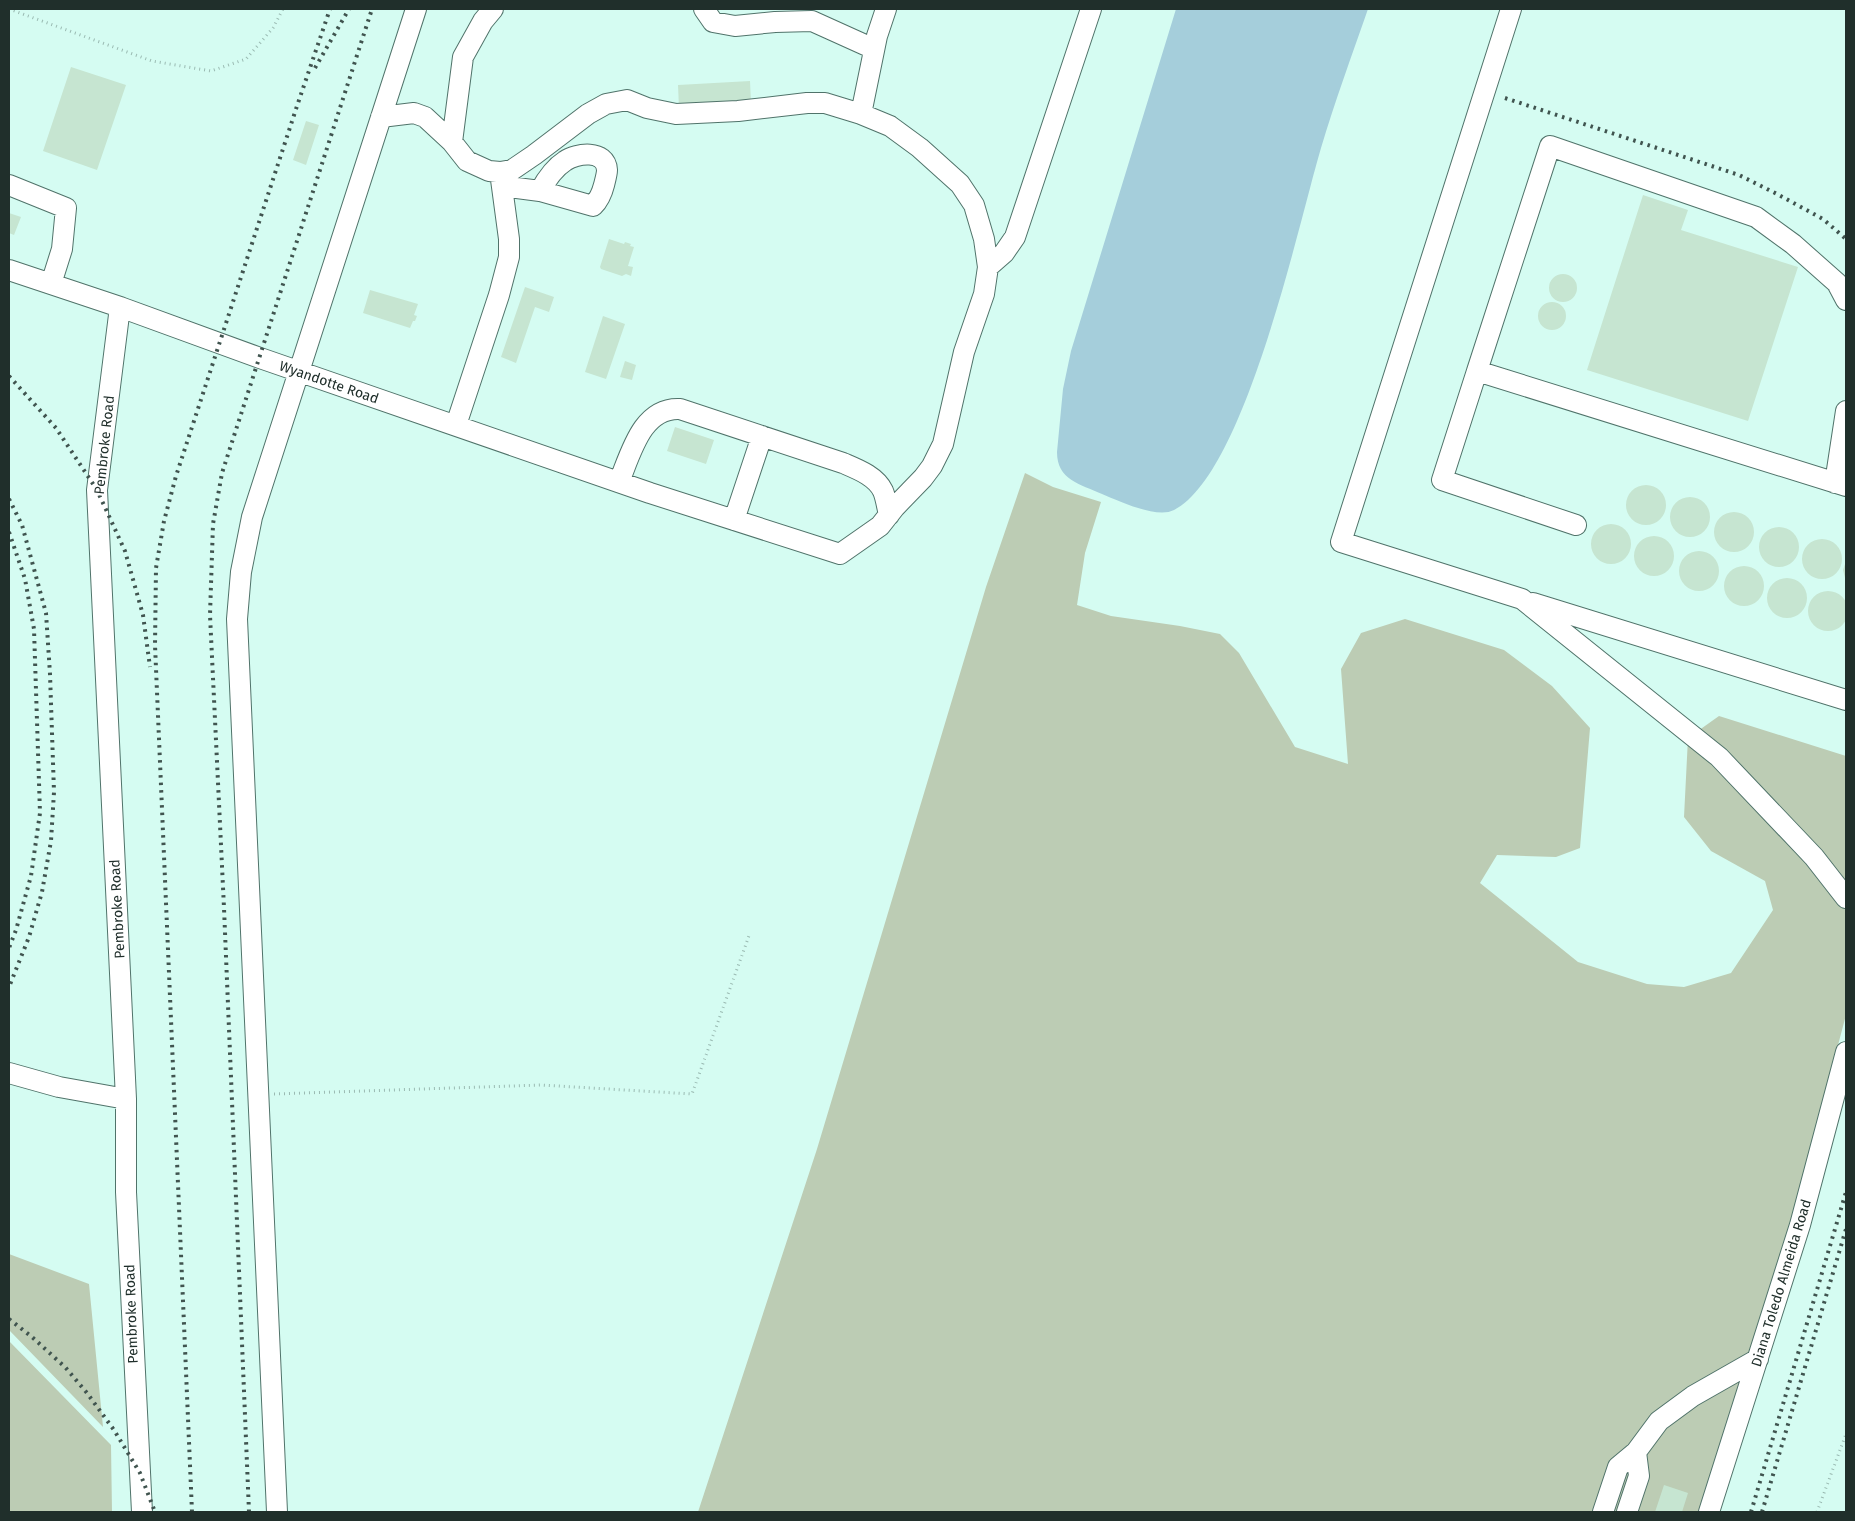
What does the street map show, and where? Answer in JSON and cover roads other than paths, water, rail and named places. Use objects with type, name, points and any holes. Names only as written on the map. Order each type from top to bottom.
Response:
[{"type":"street","points":[[277,1512],[237,619],[241,572],[252,517],[416,9]]},
{"type":"street","points":[[452,142],[463,57],[483,21],[493,9]]},
{"type":"street","points":[[704,9],[713,22],[735,26],[812,21],[874,49]]},
{"type":"street","points":[[861,114],[874,49],[886,9]]},
{"type":"street","points":[[988,267],[1004,254],[1015,237],[1091,9]]},
{"type":"street","points":[[1511,9],[1341,542],[1846,700]]},
{"type":"street","points":[[501,179],[588,114],[606,104],[627,100],[647,108],[676,114],[738,111],[807,103],[825,103],[861,114],[890,126],[920,148],[960,184],[974,205],[984,239],[988,267],[984,294],[964,352],[943,444],[932,466],[889,514]]},
{"type":"street","points":[[381,117],[414,113],[425,117],[452,142],[467,161],[501,179],[540,192]]},
{"type":"street","points":[[1576,525],[1442,480],[1550,146],[1756,217],[1793,244],[1837,283],[1846,300]]},
{"type":"street","points":[[456,425],[499,295],[509,258],[509,239],[501,179]]},
{"type":"street","points":[[9,185],[66,208],[62,249],[51,284]]},
{"type":"street","name":"Wyandotte Road","points":[[9,270],[120,307],[300,372],[650,493],[840,554],[880,526],[889,514]]},
{"type":"street","name":"Pembroke Road","points":[[120,307],[97,490],[126,1098],[127,1202],[142,1512]]},
{"type":"street","points":[[1477,371],[1841,484],[1846,411]]},
{"type":"street","points":[[620,482],[639,436],[650,420],[659,412],[680,409],[843,463],[863,472],[876,480],[882,490],[889,514]]},
{"type":"street","points":[[734,520],[762,436]]},
{"type":"street","points":[[1522,599],[1719,757],[1814,857],[1846,898]]},
{"type":"street","name":"Diana Toledo Almeida Road","points":[[1709,1512],[1800,1225],[1846,1052]]},
{"type":"street","points":[[9,1073],[59,1087],[126,1098]]},
{"type":"street","points":[[1603,1512],[1618,1467],[1636,1452],[1659,1422],[1693,1396],[1758,1359]]},
{"type":"street","points":[[1627,1512],[1639,1476],[1636,1452]]},
{"type":"water","points":[[1176,9],[1368,9],[1326,130],[1266,345],[1246,400],[1224,449],[1200,487],[1174,510],[1158,512],[1128,505],[1071,480],[1061,469],[1057,452],[1063,389],[1071,351]]},
{"type":"railway","points":[[192,1512],[155,645],[156,568],[164,521],[176,476],[330,9]]},
{"type":"railway","points":[[315,68],[349,9]]},
{"type":"railway","points":[[249,1512],[210,615],[213,524],[222,473],[372,9]]},
{"type":"railway","points":[[1505,98],[1739,175],[1823,219],[1846,239]]},
{"type":"railway","points":[[9,376],[56,428],[97,490],[125,551],[143,615],[150,667]]},
{"type":"railway","points":[[9,499],[22,525],[46,613],[54,792],[51,841],[42,892],[29,937],[9,987]]},
{"type":"railway","points":[[9,532],[25,579],[34,629],[40,813],[31,876],[9,948]]},
{"type":"railway","points":[[1751,1512],[1846,1192]]},
{"type":"railway","points":[[1762,1512],[1846,1229]]},
{"type":"railway","points":[[9,1319],[65,1367],[87,1393],[114,1430],[140,1473],[155,1512]]}]
